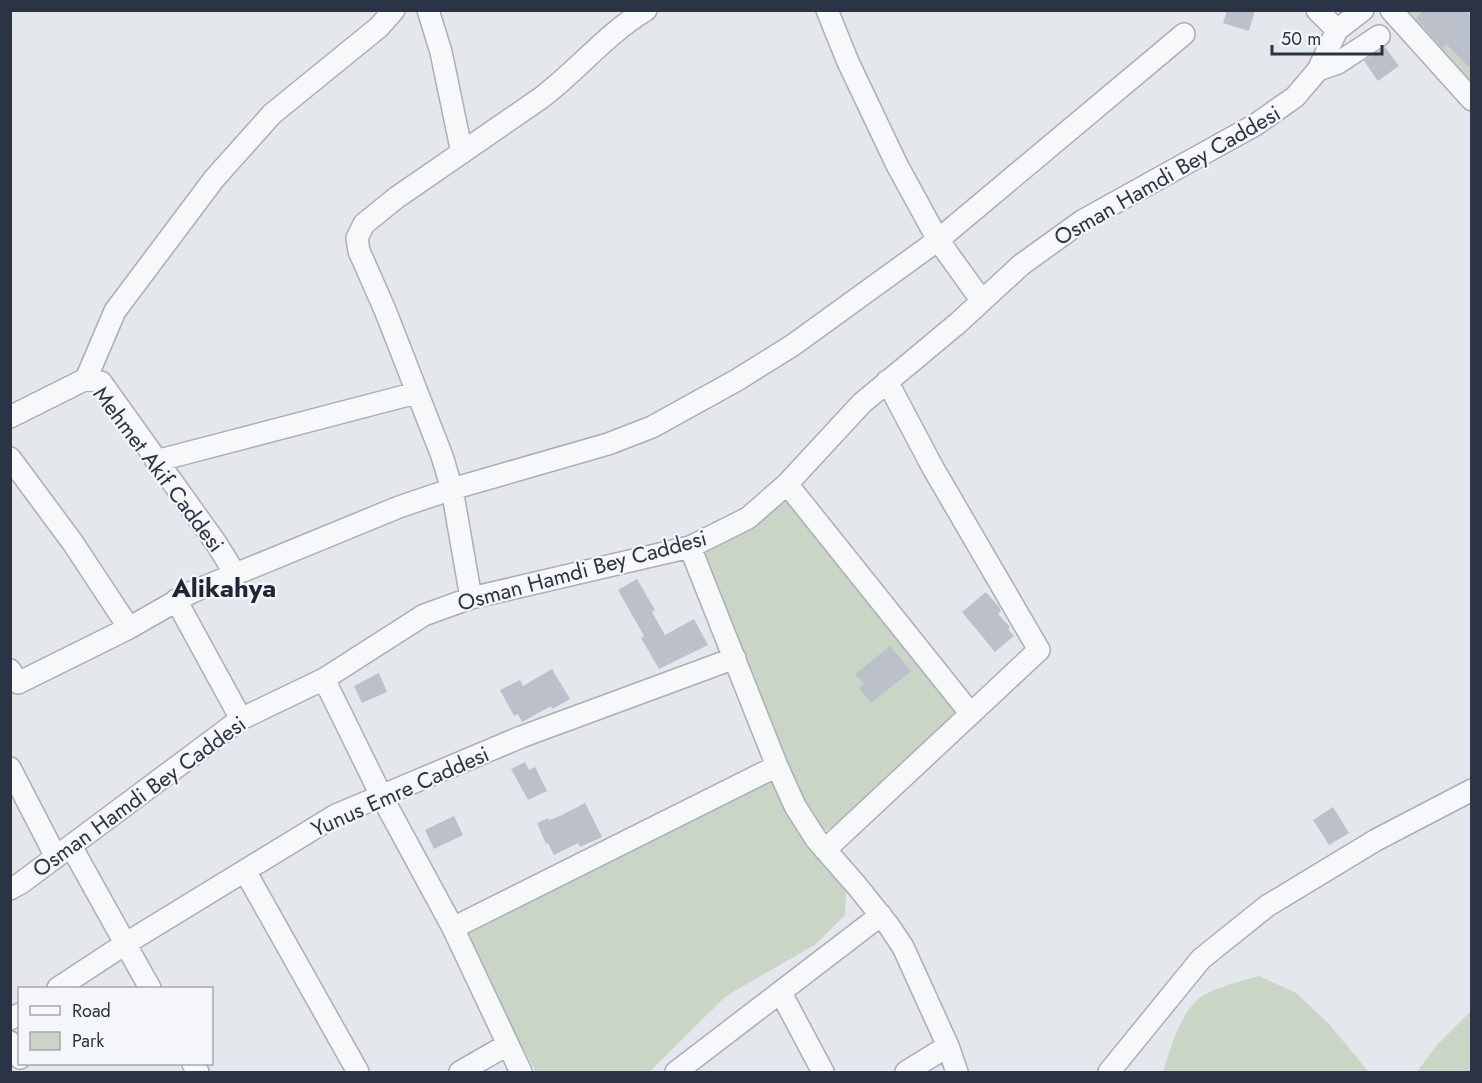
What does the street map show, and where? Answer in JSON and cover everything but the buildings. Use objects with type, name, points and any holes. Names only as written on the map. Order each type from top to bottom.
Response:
[{"type":"street","points":[[86,379],[115,311],[214,179],[272,114],[379,27],[394,10]]},
{"type":"street","points":[[428,10],[448,80],[462,153]]},
{"type":"street","points":[[471,598],[452,489],[442,456],[385,310],[359,251],[357,238],[359,230],[396,198],[556,86],[615,30],[646,10]]},
{"type":"street","points":[[827,10],[848,62],[938,240],[982,301]]},
{"type":"street","points":[[1317,10],[1337,30],[1363,10]]},
{"type":"street","points":[[1391,10],[1472,100]]},
{"type":"street","name":"Osman Hamdi Bey Caddesi","points":[[10,889],[241,719],[324,679],[424,615],[471,598],[690,547],[748,518],[787,484],[862,403],[949,331],[1021,265],[1076,225],[1272,115],[1295,97],[1313,79],[1337,30]]},
{"type":"street","points":[[13,680],[129,628],[176,600],[399,507],[452,489],[608,444],[652,427],[681,412],[793,345],[938,240],[1184,34]]},
{"type":"street","points":[[1318,70],[1338,63],[1379,36]]},
{"type":"street","name":"Mehmet Akif Caddesi","points":[[10,417],[86,379],[100,382],[216,543],[236,575]]},
{"type":"street","points":[[825,850],[1039,650],[933,468],[887,381]]},
{"type":"street","points":[[156,461],[416,393]]},
{"type":"street","points":[[10,458],[73,543],[129,628]]},
{"type":"street","points":[[787,484],[971,714]]},
{"type":"street","points":[[690,547],[777,766],[804,823],[881,915],[907,954],[948,1046],[957,1072]]},
{"type":"street","points":[[176,600],[241,719]]},
{"type":"street","name":"Yunus Emre Caddesi","points":[[60,987],[125,944],[336,815],[521,737],[735,658]]},
{"type":"street","points":[[324,679],[381,795],[453,928],[521,1072]]},
{"type":"street","points":[[453,928],[777,766]]},
{"type":"street","points":[[10,768],[125,944],[149,987]]},
{"type":"street","points":[[1109,1072],[1201,959],[1267,906],[1376,840],[1472,790]]},
{"type":"street","points":[[246,871],[358,1072]]},
{"type":"street","points":[[676,1072],[881,915]]},
{"type":"street","points":[[781,993],[823,1072]]},
{"type":"street","points":[[10,1042],[18,1055]]},
{"type":"street","points":[[460,1072],[507,1045]]},
{"type":"street","points":[[906,1072],[948,1046]]},
{"type":"green space","points":[[1399,11],[1471,11],[1471,91]]},
{"type":"green space","points":[[787,500],[961,713],[841,822],[827,830],[821,830],[793,780],[703,561],[707,551],[752,528]]},
{"type":"green space","points":[[776,777],[787,812],[795,827],[846,892],[845,915],[816,944],[726,996],[649,1072],[536,1072],[506,1017],[467,933]]},
{"type":"green space","points":[[1259,976],[1296,993],[1329,1024],[1369,1072],[1163,1072],[1180,1025],[1197,1000],[1217,989]]},
{"type":"green space","points":[[1471,1011],[1471,1072],[1417,1072],[1436,1046]]},
{"type":"district","name":"Alikahya","points":[[224,588]]}]
